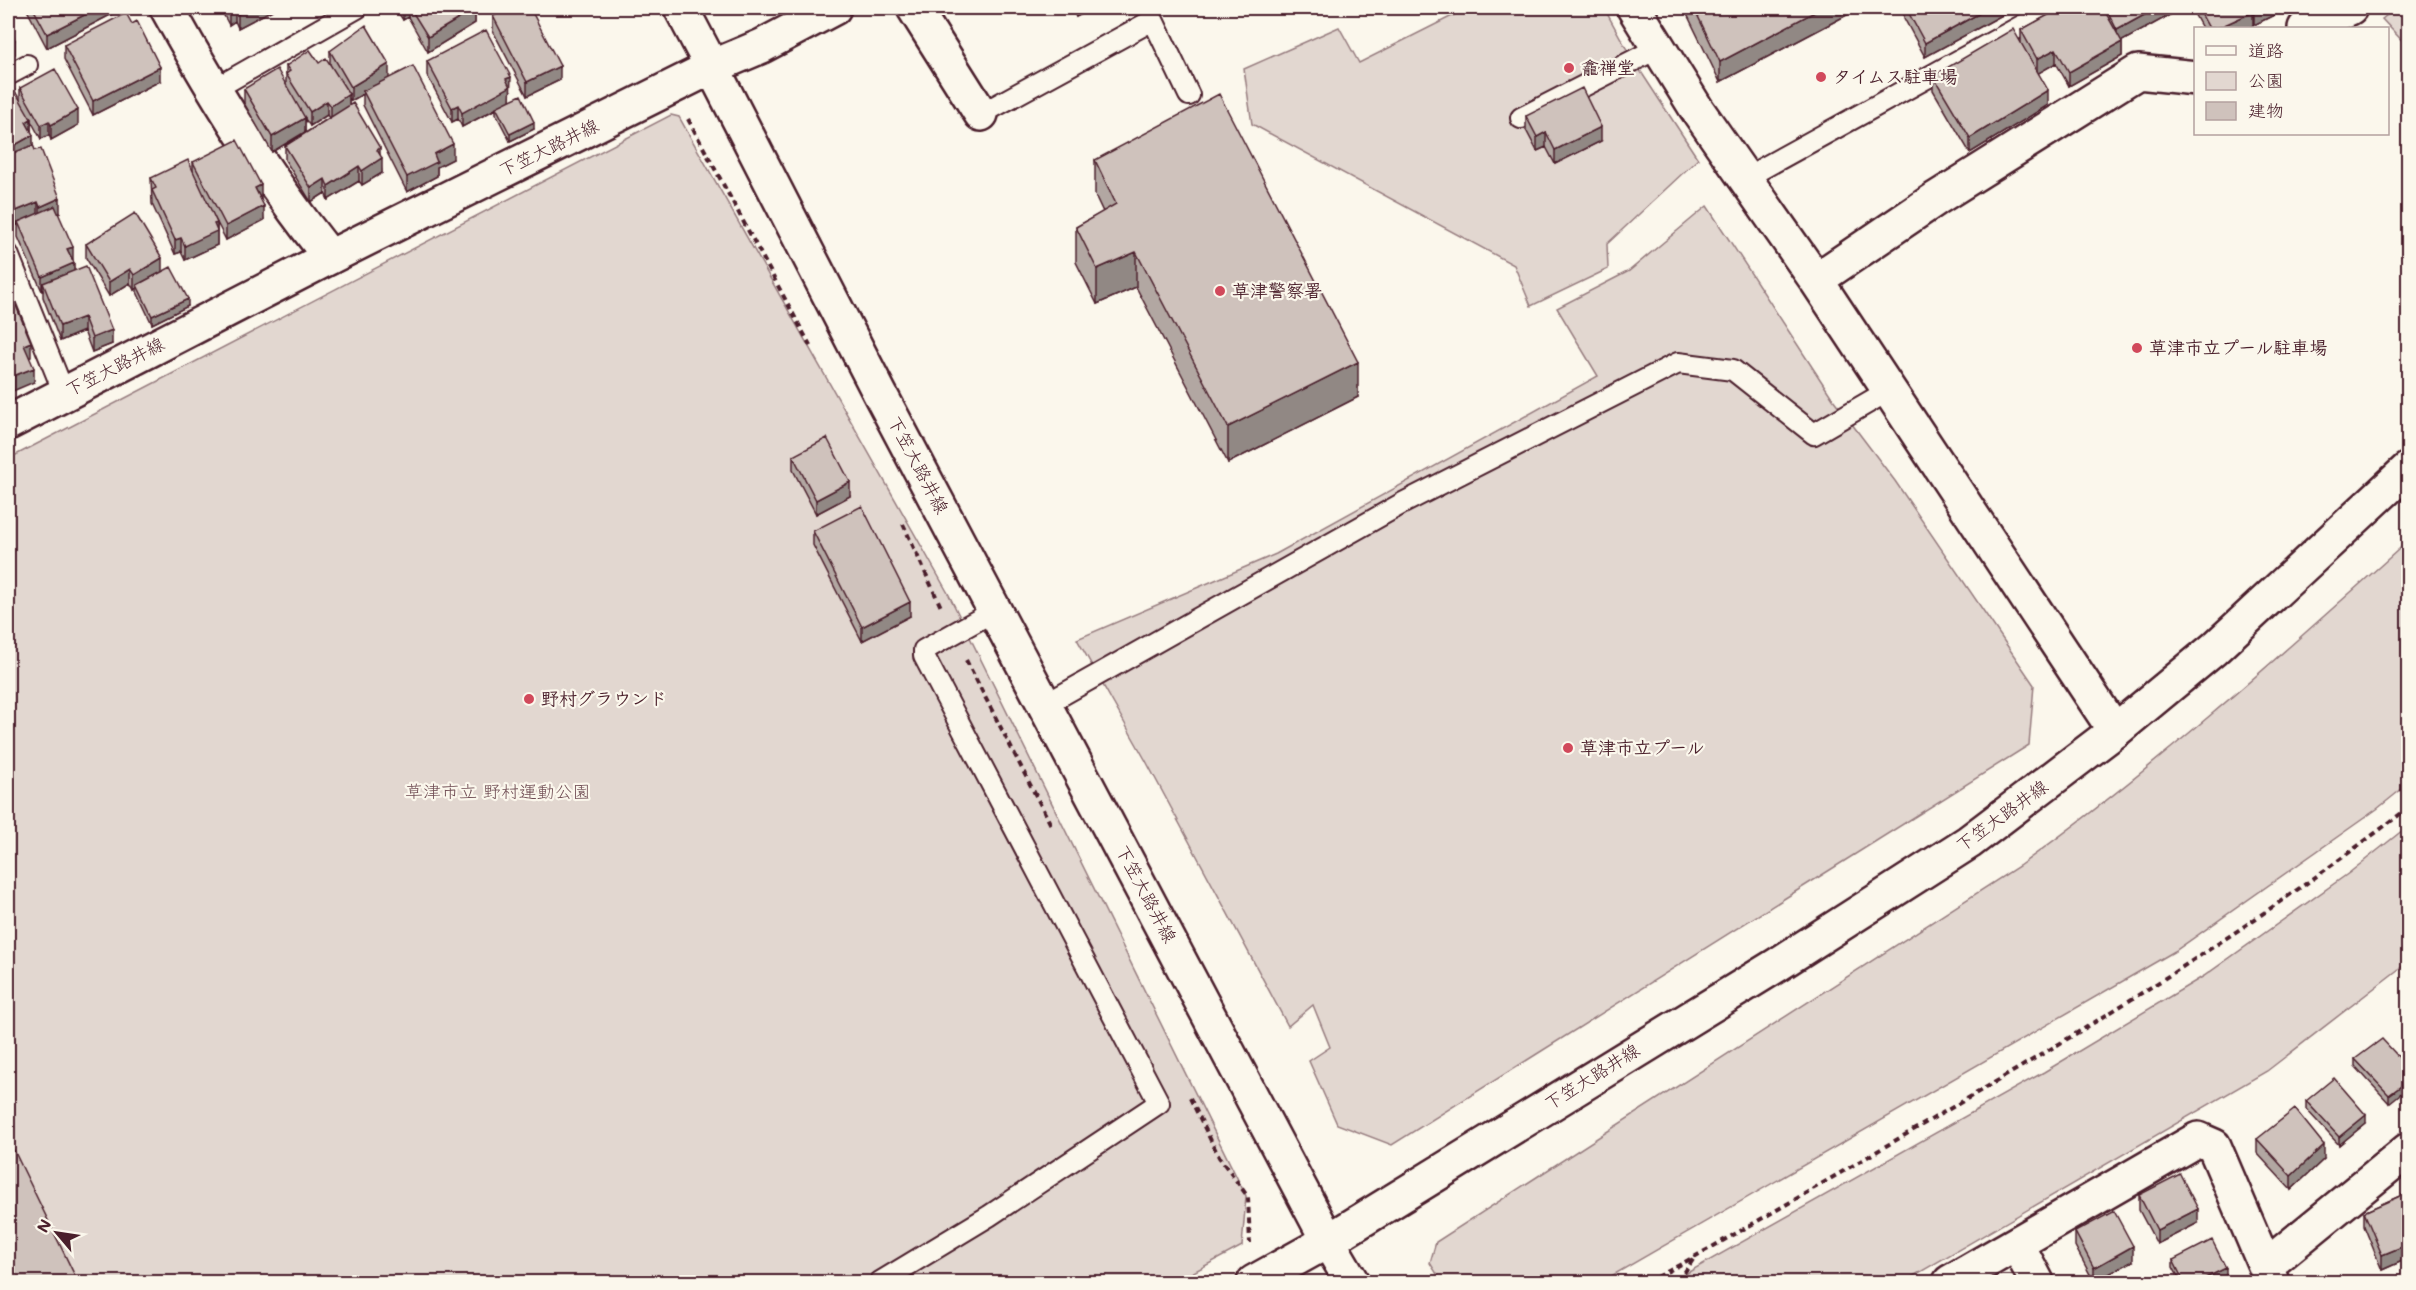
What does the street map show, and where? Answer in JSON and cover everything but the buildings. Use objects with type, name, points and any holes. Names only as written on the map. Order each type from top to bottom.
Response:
[{"type":"main road","points":[[167,8],[213,90],[295,214],[330,257]]},
{"type":"main road","points":[[681,8],[712,67],[762,46],[834,8]]},
{"type":"main road","points":[[914,8],[981,114]]},
{"type":"main road","points":[[1634,8],[1658,48],[1816,280],[2115,731]]},
{"type":"main road","points":[[2307,27],[2350,8]]},
{"type":"main road","name":"下笠大路井線","points":[[8,423],[330,257],[712,67],[879,392],[1328,1241],[1777,965],[1960,848],[2115,731],[2214,649],[2409,469]]},
{"type":"main road","points":[[1816,280],[1937,198],[2138,72],[2194,78]]},
{"type":"main road","points":[[1950,1282],[2198,1139],[2214,1146],[2269,1274],[2409,1150]]},
{"type":"main road","points":[[1254,1282],[1328,1241],[1352,1282]]},
{"type":"main road","points":[[2017,1244],[2037,1282]]},
{"type":"lane","points":[[213,90],[357,8]]},
{"type":"lane","points":[[1745,178],[2054,8]]},
{"type":"lane","points":[[981,114],[1153,20],[1189,95]]},
{"type":"lane","points":[[1521,118],[1658,48]]},
{"type":"lane","points":[[8,75],[27,65]]},
{"type":"lane","points":[[8,254],[64,393]]},
{"type":"lane","points":[[1046,704],[1403,503],[1678,363],[1733,370],[1814,435],[1888,391]]},
{"type":"lane","points":[[880,1282],[989,1216],[1159,1103],[924,656],[924,650],[996,610]]},
{"type":"path","points":[[683,110],[812,349]]},
{"type":"path","points":[[903,523],[943,612]]},
{"type":"path","points":[[1648,1282],[2031,1062],[2214,944],[2356,848],[2409,808]]},
{"type":"path","points":[[1678,1282],[1694,1257]]},
{"type":"green space","points":[[1468,8],[1604,8],[1630,55],[1698,159],[1607,244],[1608,269],[1531,306],[1514,265],[1252,124],[1244,69],[1339,27],[1359,63]]},
{"type":"green space","points":[[2396,8],[2408,8],[2408,47],[2382,19]]},
{"type":"green space","name":"草津市立 野村運動公園","points":[[671,115],[679,117],[949,595],[1246,1196],[1242,1246],[1175,1282],[8,1282],[8,459]]},
{"type":"green space","name":"草津市立プール","points":[[1707,206],[1833,399],[1895,481],[2034,685],[2029,745],[1392,1145],[1337,1124],[1309,1061],[1330,1047],[1313,1005],[1288,1026],[1146,761],[1077,639],[1276,554],[1598,376],[1557,308],[1629,271]]},
{"type":"green space","points":[[2408,541],[2408,784],[2377,809],[2175,951],[1601,1282],[1442,1282],[1430,1263],[1436,1242],[2019,866],[2170,749]]},
{"type":"green space","points":[[2408,826],[2408,962],[2267,1071],[1903,1282],[1671,1282],[2044,1072],[2204,976],[2349,873]]},
{"type":"place","name":"龕禅堂","points":[[1569,68]]},
{"type":"place","name":"タイムス駐車場","points":[[1821,77]]},
{"type":"place","name":"草津警察署","points":[[1220,291]]},
{"type":"place","name":"草津市立プール駐車場","points":[[2137,348]]},
{"type":"place","name":"野村グラウンド","points":[[529,699]]},
{"type":"place","name":"草津市立プール","points":[[1568,748]]}]
